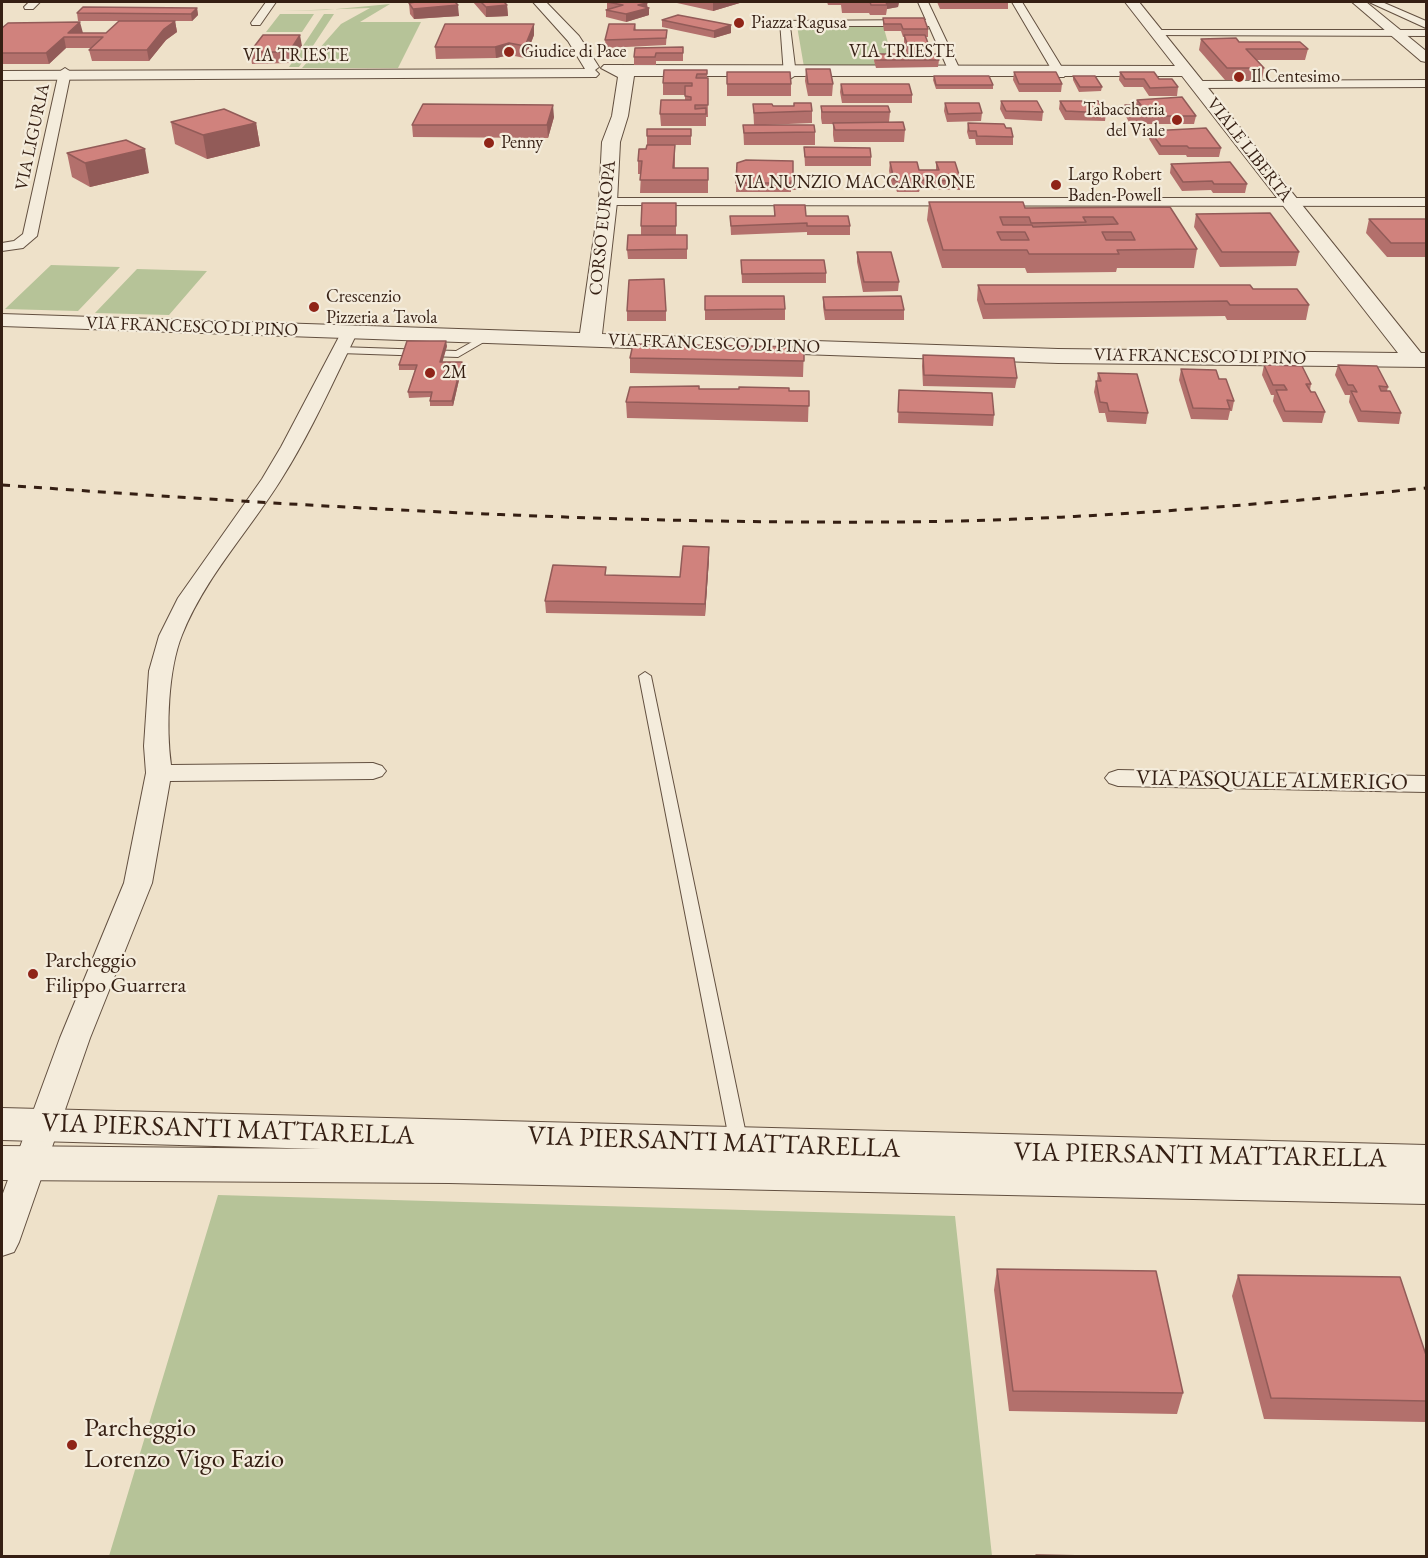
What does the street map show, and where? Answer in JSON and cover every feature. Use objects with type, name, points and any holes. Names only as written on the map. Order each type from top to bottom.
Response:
[{"type":"street","points":[[256,23],[271,2]]},
{"type":"street","points":[[539,2],[605,75],[620,116],[614,133]]},
{"type":"street","points":[[923,2],[955,73]]},
{"type":"street","points":[[1017,2],[1059,73]]},
{"type":"street","name":"VIALE LIBERTÀ","points":[[1132,2],[1367,299],[1421,360]]},
{"type":"street","points":[[1358,2],[1426,58]]},
{"type":"street","points":[[1374,2],[1426,25]]},
{"type":"street","points":[[790,73],[789,25],[934,23]]},
{"type":"street","points":[[1157,33],[1426,33]]},
{"type":"street","name":"VIA TRIESTE","points":[[2,74],[1059,73],[1191,76]]},
{"type":"street","name":"VIA LIGURIA","points":[[2,247],[18,245],[30,236],[65,74]]},
{"type":"street","points":[[1191,76],[1426,84]]},
{"type":"street","points":[[606,105],[614,133]]},
{"type":"street","name":"CORSO EUROPA","points":[[592,332],[614,133]]},
{"type":"street","name":"VIA NUNZIO MACCARRONE","points":[[608,202],[1426,202]]},
{"type":"street","name":"VIA FRANCESCO DI PINO","points":[[2,320],[388,343],[592,332],[1058,356],[1421,360]]},
{"type":"street","points":[[2,1242],[16,1164],[45,1125],[75,1038],[138,883],[159,773],[156,746],[160,682],[170,636],[189,598],[271,480],[291,447],[344,341]]},
{"type":"street","points":[[159,773],[373,771]]},
{"type":"street","name":"VIA PASQUALE ALMERIGO","points":[[1118,778],[1426,784]]},
{"type":"street","name":"VIA PIERSANTI MATTARELLA","points":[[2,1124],[1426,1187]]},
{"type":"street","name":"VIA PIERSANTI MATTARELLA","points":[[16,1164],[437,1166],[742,1158],[1426,1162]]},
{"type":"lane","points":[[645,676],[742,1158]]},
{"type":"green space","points":[[390,4],[360,22],[421,22],[398,68],[302,68],[341,24],[370,8],[334,9]]},
{"type":"green space","points":[[280,14],[314,14],[302,32],[266,32]]},
{"type":"green space","points":[[324,14],[334,14],[299,67],[289,67]]},
{"type":"green space","points":[[883,25],[892,57],[873,57],[876,67],[804,67],[797,26]]},
{"type":"green space","points":[[51,265],[120,267],[78,311],[5,309]]},
{"type":"green space","points":[[137,269],[207,271],[169,315],[95,313]]},
{"type":"green space","points":[[218,1195],[955,1216],[992,1556],[109,1556]]},
{"type":"building","points":[[455,2],[458,5],[413,9],[409,3]]},
{"type":"building","points":[[481,2],[504,2],[507,5],[486,7]]},
{"type":"building","points":[[607,2],[641,2],[647,3],[638,5],[649,8],[626,14],[606,10],[623,5]]},
{"type":"building","points":[[870,2],[886,2],[887,5],[871,5]]},
{"type":"building","points":[[83,7],[197,8],[191,14],[77,13]]},
{"type":"building","points":[[678,15],[731,25],[714,31],[662,20]]},
{"type":"building","points":[[883,18],[924,18],[928,29],[903,29],[901,24],[884,24]]},
{"type":"building","points":[[119,21],[175,21],[164,29],[147,50],[89,50],[103,37],[64,37],[46,53],[2,53],[2,28],[8,23],[80,22],[68,33],[106,33]]},
{"type":"building","points":[[445,24],[534,24],[525,46],[509,43],[495,47],[435,47]]},
{"type":"building","points":[[609,24],[635,24],[634,30],[667,30],[666,38],[605,40]]},
{"type":"building","points":[[263,35],[300,35],[289,52],[250,52]]},
{"type":"building","points":[[904,35],[925,35],[932,54],[937,54],[939,60],[876,60],[874,54],[911,54]]},
{"type":"building","points":[[1236,38],[1239,42],[1300,42],[1308,49],[1246,49],[1264,68],[1227,68],[1201,39]]},
{"type":"building","points":[[683,47],[683,53],[656,53],[655,57],[634,57],[635,48]]},
{"type":"building","points":[[806,69],[830,69],[833,84],[808,84]]},
{"type":"building","points":[[664,70],[707,70],[707,74],[697,74],[696,78],[708,78],[708,105],[695,105],[695,109],[706,108],[706,114],[660,114],[661,100],[691,100],[691,97],[685,96],[685,86],[692,86],[692,83],[663,83]]},
{"type":"building","points":[[727,72],[790,72],[791,84],[727,84]]},
{"type":"building","points":[[1014,72],[1056,72],[1062,84],[1019,84]]},
{"type":"building","points":[[1120,72],[1154,72],[1159,79],[1172,79],[1178,87],[1150,88],[1144,79],[1125,79]]},
{"type":"building","points":[[934,76],[989,76],[993,85],[936,85]]},
{"type":"building","points":[[1073,76],[1095,76],[1102,87],[1080,87]]},
{"type":"building","points":[[841,84],[909,84],[912,95],[843,95]]},
{"type":"building","points":[[1182,97],[1196,116],[1131,116],[1125,105],[1141,105],[1137,100]]},
{"type":"building","points":[[1001,101],[1037,101],[1043,112],[1006,111]]},
{"type":"building","points":[[1060,101],[1098,101],[1106,113],[1066,111]]},
{"type":"building","points":[[794,103],[811,103],[812,111],[754,113],[753,104],[794,106]]},
{"type":"building","points":[[945,103],[979,103],[982,113],[948,114]]},
{"type":"building","points":[[423,104],[553,105],[547,125],[412,125]]},
{"type":"building","points":[[821,106],[888,106],[890,112],[822,112]]},
{"type":"building","points":[[224,109],[256,123],[203,135],[171,122]]},
{"type":"building","points":[[903,122],[905,130],[835,130],[833,123]]},
{"type":"building","points":[[968,123],[1004,124],[1006,128],[1011,128],[1013,137],[977,136],[976,131],[969,131]]},
{"type":"building","points":[[743,125],[814,125],[815,132],[744,133]]},
{"type":"building","points":[[1206,128],[1221,148],[1161,146],[1150,131]]},
{"type":"building","points":[[647,129],[691,129],[691,136],[647,136]]},
{"type":"building","points":[[126,140],[145,149],[85,163],[67,153]]},
{"type":"building","points":[[647,145],[675,145],[673,168],[708,168],[708,180],[640,180],[642,161],[638,161],[639,149],[646,149]]},
{"type":"building","points":[[804,147],[870,148],[871,157],[805,157]]},
{"type":"building","points":[[746,160],[793,161],[793,175],[801,175],[802,181],[736,183],[737,163]]},
{"type":"building","points":[[890,162],[917,162],[919,170],[939,170],[936,162],[955,162],[961,181],[919,180],[920,183],[897,183],[897,180],[894,180]]},
{"type":"building","points":[[1230,162],[1247,184],[1214,184],[1212,181],[1183,182],[1171,164]]},
{"type":"building","points":[[929,202],[1023,202],[1025,208],[1170,207],[1197,249],[1117,250],[1119,254],[1029,254],[1027,250],[943,250]],"holes":[[[1000,217],[1029,217],[1031,223],[1086,222],[1083,217],[1113,217],[1118,224],[1033,227],[1032,225],[1003,225]],[[997,232],[1025,232],[1029,240],[1001,240]],[[1102,232],[1131,232],[1135,240],[1106,240]]]},
{"type":"building","points":[[642,203],[676,203],[676,226],[641,226]]},
{"type":"building","points":[[774,205],[805,205],[806,216],[848,216],[850,226],[807,226],[807,223],[731,226],[730,216],[775,216]]},
{"type":"building","points":[[1270,213],[1299,252],[1222,252],[1196,214]]},
{"type":"building","points":[[1369,219],[1426,219],[1426,243],[1391,243]]},
{"type":"building","points":[[628,235],[687,235],[687,249],[627,250]]},
{"type":"building","points":[[857,252],[891,252],[899,282],[864,282]]},
{"type":"building","points":[[741,260],[824,260],[826,273],[742,274]]},
{"type":"building","points":[[664,279],[666,311],[627,311],[629,280]]},
{"type":"building","points":[[978,285],[1250,285],[1253,289],[1297,289],[1309,305],[1230,305],[1227,301],[985,304]]},
{"type":"building","points":[[705,296],[784,296],[785,309],[705,310]]},
{"type":"building","points":[[901,296],[904,310],[825,310],[823,297]]},
{"type":"building","points":[[407,341],[446,341],[440,362],[462,362],[452,401],[430,401],[432,392],[408,392],[417,365],[399,365]]},
{"type":"building","points":[[633,344],[804,347],[804,361],[630,358]]},
{"type":"building","points":[[923,355],[1014,358],[1017,378],[924,375]]},
{"type":"building","points":[[1264,365],[1302,366],[1311,384],[1306,384],[1311,392],[1315,392],[1325,412],[1285,411],[1276,390],[1287,390],[1284,385],[1273,385]]},
{"type":"building","points":[[1338,365],[1377,366],[1388,387],[1379,386],[1381,391],[1390,391],[1401,413],[1361,411],[1351,391],[1357,392],[1353,385],[1348,385]]},
{"type":"building","points":[[1181,369],[1216,370],[1219,379],[1226,379],[1234,401],[1227,400],[1230,409],[1193,408]]},
{"type":"building","points":[[1098,373],[1137,374],[1148,413],[1109,411],[1107,403],[1100,402],[1096,381],[1101,381]]},
{"type":"building","points":[[699,386],[699,389],[739,389],[739,387],[789,388],[789,391],[809,391],[809,406],[626,402],[630,387]]},
{"type":"building","points":[[899,390],[992,393],[994,415],[898,412]]},
{"type":"building","points":[[683,546],[709,547],[705,604],[545,601],[553,565],[606,567],[605,575],[680,577]]},
{"type":"building","points":[[997,1269],[1156,1271],[1183,1393],[1013,1391]]},
{"type":"building","points":[[1238,1275],[1400,1277],[1426,1355],[1426,1401],[1271,1398]]},
{"type":"building","points":[[1036,1555],[1142,1557],[1036,1557]]},
{"type":"railway","points":[[2,485],[446,512],[779,522],[957,521],[1091,516],[1426,488]]},
{"type":"place","name":"Piazza Ragusa","points":[[739,23]]},
{"type":"place","name":"Giudice di Pace","points":[[509,52]]},
{"type":"place","name":"Il Centesimo","points":[[1239,77]]},
{"type":"place","name":"Tabaccheria del Viale","points":[[1177,120]]},
{"type":"place","name":"Penny","points":[[489,143]]},
{"type":"place","name":"Largo Robert Baden-Powell","points":[[1056,185]]},
{"type":"place","name":"Crescenzio Pizzeria a Tavola","points":[[314,307]]},
{"type":"place","name":"2M","points":[[430,373]]},
{"type":"place","name":"Parcheggio Filippo Guarrera","points":[[33,974]]},
{"type":"place","name":"Parcheggio Lorenzo Vigo Fazio","points":[[72,1445]]}]
